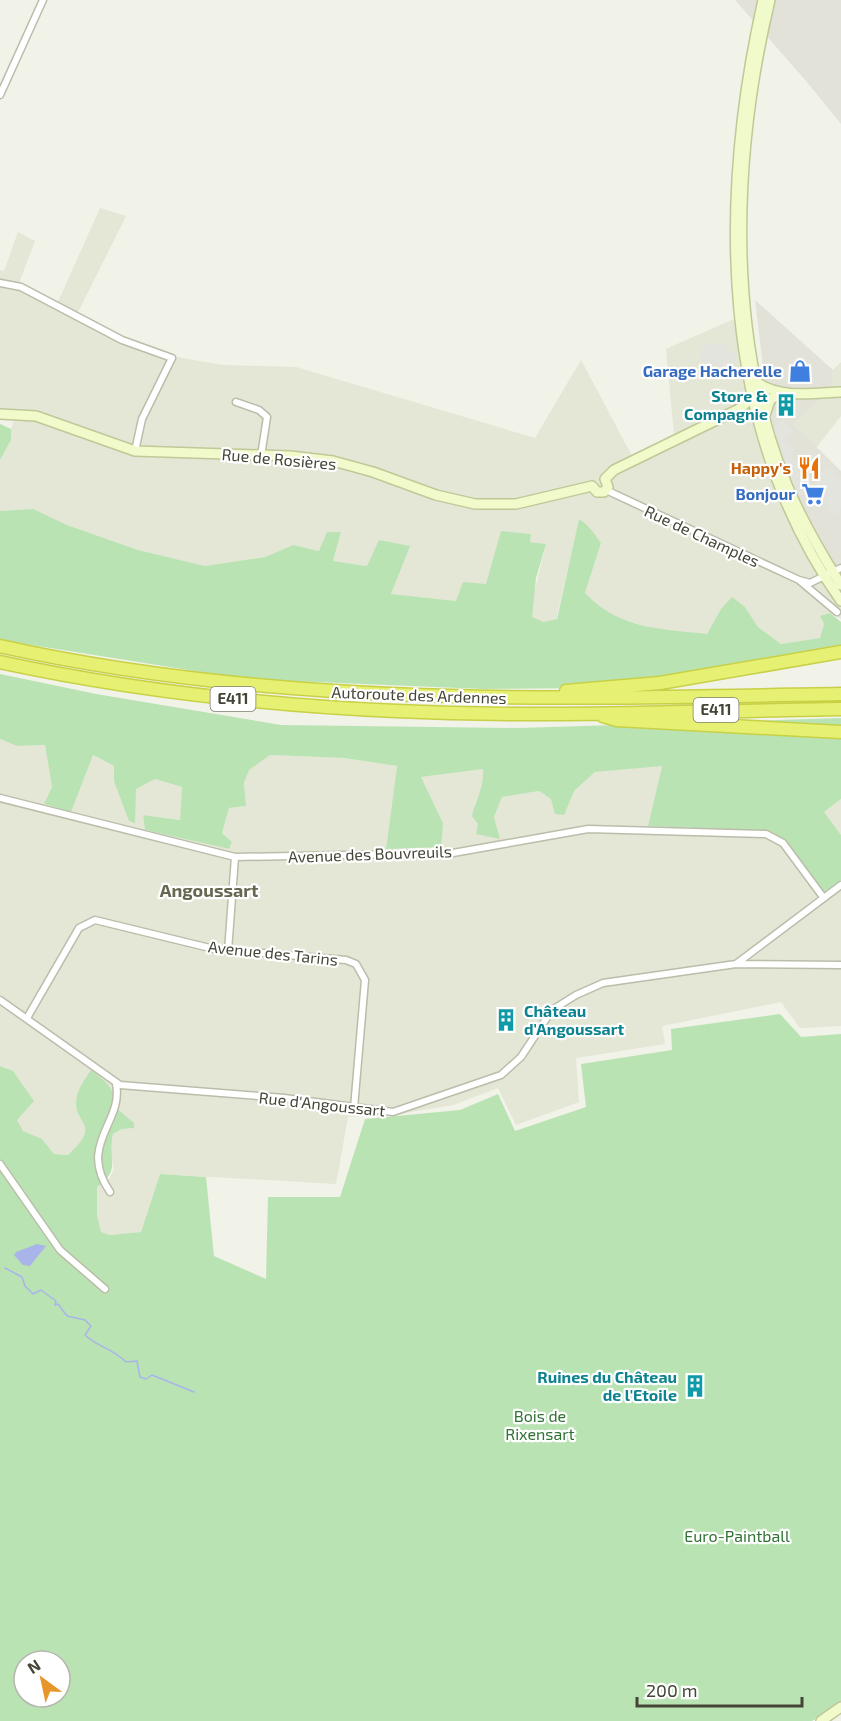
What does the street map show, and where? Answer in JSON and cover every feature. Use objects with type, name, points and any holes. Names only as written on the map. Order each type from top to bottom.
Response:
[{"type":"highway","name":"Autoroute des Ardennes","points":[[0,646],[96,664],[239,685],[396,697],[552,700],[841,694]]},
{"type":"highway","points":[[552,700],[566,691],[660,683],[841,652]]},
{"type":"highway","name":"Autoroute des Ardennes","points":[[0,662],[167,691],[310,706],[468,713],[841,709]]},
{"type":"highway","points":[[590,712],[617,720],[841,732]]},
{"type":"main road","points":[[757,397],[758,383],[745,290],[742,222],[747,129],[763,0]]},
{"type":"main road","points":[[770,0],[756,45],[740,127],[735,221],[739,302],[761,418],[796,506],[841,585]]},
{"type":"main road","points":[[758,383],[768,391],[780,393],[841,392]]},
{"type":"main road","points":[[761,418],[768,404],[780,393]]},
{"type":"main road","points":[[605,479],[614,470],[741,408],[757,397]]},
{"type":"main road","points":[[741,408],[761,418]]},
{"type":"main road","name":"Rue de Rosières","points":[[0,414],[36,416],[135,451],[317,459],[342,463],[436,495],[475,504],[516,504],[592,486]]},
{"type":"main road","points":[[592,486],[596,478],[605,479]]},
{"type":"main road","points":[[605,479],[608,484],[606,490]]},
{"type":"main road","name":"Rue de Champles","points":[[592,486],[597,492],[606,490]]},
{"type":"main road","points":[[833,572],[841,601]]},
{"type":"main road","points":[[821,1721],[841,1709]]},
{"type":"street","points":[[0,95],[43,0]]},
{"type":"street","points":[[0,283],[21,287],[122,340],[172,358],[142,419],[135,451]]},
{"type":"street","points":[[236,402],[259,410],[267,417],[261,456]]},
{"type":"street","name":"Rue de Champles","points":[[606,490],[799,580],[837,612]]},
{"type":"street","points":[[799,580],[810,583],[833,572]]},
{"type":"street","name":"Avenue des Bouvreuils","points":[[0,798],[235,858],[453,852],[588,829],[758,834],[775,837],[783,843],[823,897]]},
{"type":"street","points":[[228,951],[235,858]]},
{"type":"street","points":[[736,964],[841,885]]},
{"type":"street","name":"Avenue des Tarins","points":[[27,1018],[79,928],[89,921],[95,920],[228,951],[346,960],[356,964],[362,970],[365,980],[354,1108]]},
{"type":"street","name":"Rue d'Angoussart","points":[[0,1000],[116,1084],[172,1091],[284,1098],[379,1112],[400,1111],[501,1075],[521,1057],[552,1010],[576,995],[603,983],[736,964],[841,965]]},
{"type":"street","points":[[110,1192],[97,1168],[102,1136],[117,1094],[116,1084]]},
{"type":"street","points":[[0,1164],[60,1250],[105,1290]]},
{"type":"shaded area","points":[[735,0],[841,0],[841,124],[807,82]]},
{"type":"shaded area","points":[[100,208],[126,216],[77,314],[113,334],[177,357],[222,365],[296,367],[535,438],[581,360],[632,456],[674,435],[666,349],[734,319],[750,408],[770,473],[802,543],[841,607],[841,619],[830,613],[820,617],[824,624],[820,638],[781,644],[758,627],[745,607],[721,609],[707,634],[666,632],[614,617],[585,593],[601,543],[579,520],[556,620],[544,622],[532,617],[532,601],[546,544],[529,542],[531,535],[486,584],[456,601],[391,594],[409,546],[367,566],[333,561],[341,532],[319,551],[293,545],[265,557],[205,566],[138,550],[67,525],[33,510],[0,511],[0,460],[11,440],[11,429],[17,412],[0,411],[0,270],[4,271],[18,232],[35,241],[19,283],[57,304]]},
{"type":"shaded area","points":[[755,300],[833,370],[831,389],[793,424],[841,471],[841,576],[799,499],[786,470],[768,409]]},
{"type":"shaded area","points":[[711,343],[725,345],[724,349],[733,353],[736,360],[729,370],[704,363],[700,359],[703,345]]},
{"type":"shaded area","points":[[841,362],[841,416],[816,448],[793,424],[831,389],[833,370]]},
{"type":"shaded area","points":[[783,419],[794,432],[786,439],[794,450],[789,455],[800,466],[796,471],[804,480],[812,474],[815,479],[798,498],[774,426]]},
{"type":"shaded area","points":[[827,465],[841,479],[841,508],[835,517],[815,481]]},
{"type":"shaded area","points":[[0,739],[17,746],[45,745],[52,787],[44,805],[71,812],[92,755],[114,766],[114,781],[136,789],[155,779],[182,787],[180,820],[143,815],[145,830],[229,849],[232,842],[222,833],[229,808],[246,806],[244,783],[249,769],[270,755],[344,758],[397,766],[386,849],[443,823],[421,777],[483,769],[484,786],[474,804],[499,839],[494,817],[502,797],[539,791],[551,799],[574,791],[595,772],[662,765],[648,826],[769,831],[786,840],[824,893],[841,880],[841,1026],[800,1028],[781,1002],[662,1026],[665,1044],[576,1058],[579,1102],[516,1125],[498,1088],[453,1105],[393,1115],[348,1117],[336,1184],[160,1174],[141,1232],[110,1235],[101,1232],[97,1215],[97,1187],[110,1178],[114,1169],[110,1149],[113,1134],[122,1129],[133,1128],[78,1107],[86,1127],[84,1140],[68,1155],[54,1154],[42,1139],[23,1131],[16,1120],[13,1071],[0,1066]]},
{"type":"shaded area","points":[[841,799],[841,835],[824,812]]},
{"type":"green space","points":[[0,424],[11,429],[11,440],[0,460]]},
{"type":"green space","points":[[33,509],[67,525],[138,550],[205,566],[265,557],[293,545],[319,551],[327,532],[341,532],[333,561],[367,566],[379,540],[410,546],[391,594],[456,601],[463,582],[486,584],[501,531],[531,534],[530,542],[546,544],[536,578],[532,617],[544,622],[557,619],[579,519],[589,527],[601,543],[585,593],[612,614],[642,625],[707,634],[721,609],[732,597],[745,607],[758,627],[781,644],[820,638],[824,624],[820,616],[830,613],[841,622],[841,647],[687,675],[587,688],[483,689],[245,679],[0,640],[0,511]]},
{"type":"green space","points":[[0,674],[96,694],[281,725],[518,728],[841,718],[841,799],[824,812],[841,835],[841,880],[824,893],[786,840],[769,831],[648,826],[662,766],[595,772],[574,791],[564,815],[555,814],[551,799],[539,791],[502,797],[494,817],[500,839],[476,834],[478,824],[472,816],[481,788],[483,769],[421,777],[443,823],[441,847],[386,849],[397,766],[344,758],[270,755],[249,770],[244,783],[246,806],[229,808],[222,833],[232,842],[229,849],[145,830],[143,815],[180,820],[182,787],[155,779],[136,789],[135,823],[129,821],[114,781],[114,766],[93,755],[71,812],[44,804],[52,787],[45,745],[17,746],[0,739]]},
{"type":"green space","name":"Bois de Rixensart","points":[[780,1014],[801,1037],[841,1034],[841,1702],[812,1721],[0,1721],[0,1066],[13,1071],[34,1101],[17,1120],[23,1131],[42,1139],[54,1154],[68,1155],[84,1136],[84,1124],[76,1105],[81,1086],[91,1070],[112,1090],[115,1107],[134,1123],[134,1128],[122,1129],[113,1134],[111,1169],[105,1181],[97,1187],[97,1215],[101,1232],[110,1235],[141,1232],[160,1174],[206,1177],[214,1256],[266,1279],[268,1197],[340,1197],[365,1119],[460,1110],[498,1094],[515,1131],[586,1107],[581,1064],[672,1050],[671,1029]]},
{"type":"water","points":[[37,1244],[46,1246],[30,1266],[23,1265],[14,1255],[16,1252]]},
{"type":"waterway","points":[[5,1268],[22,1277],[25,1286],[33,1294],[41,1290],[56,1301],[55,1305],[58,1304],[67,1316],[85,1320],[91,1326],[85,1335],[94,1342],[115,1353],[126,1362],[137,1361],[140,1377],[146,1379],[152,1375],[194,1392]]},
{"type":"place","name":"Garage Hacherelle","points":[[800,371]]},
{"type":"place","name":"Store & Compagnie","points":[[786,405]]},
{"type":"place","name":"Happy's","points":[[809,468]]},
{"type":"place","name":"Bonjour","points":[[813,494]]},
{"type":"place","name":"Château d'Angoussart","points":[[506,1020]]},
{"type":"place","name":"Ruines du Château de l'Etoile","points":[[695,1386]]},
{"type":"district","name":"Angoussart","points":[[209,891]]},
{"type":"park label","name":"Euro-Paintball","points":[[737,1536]]}]
